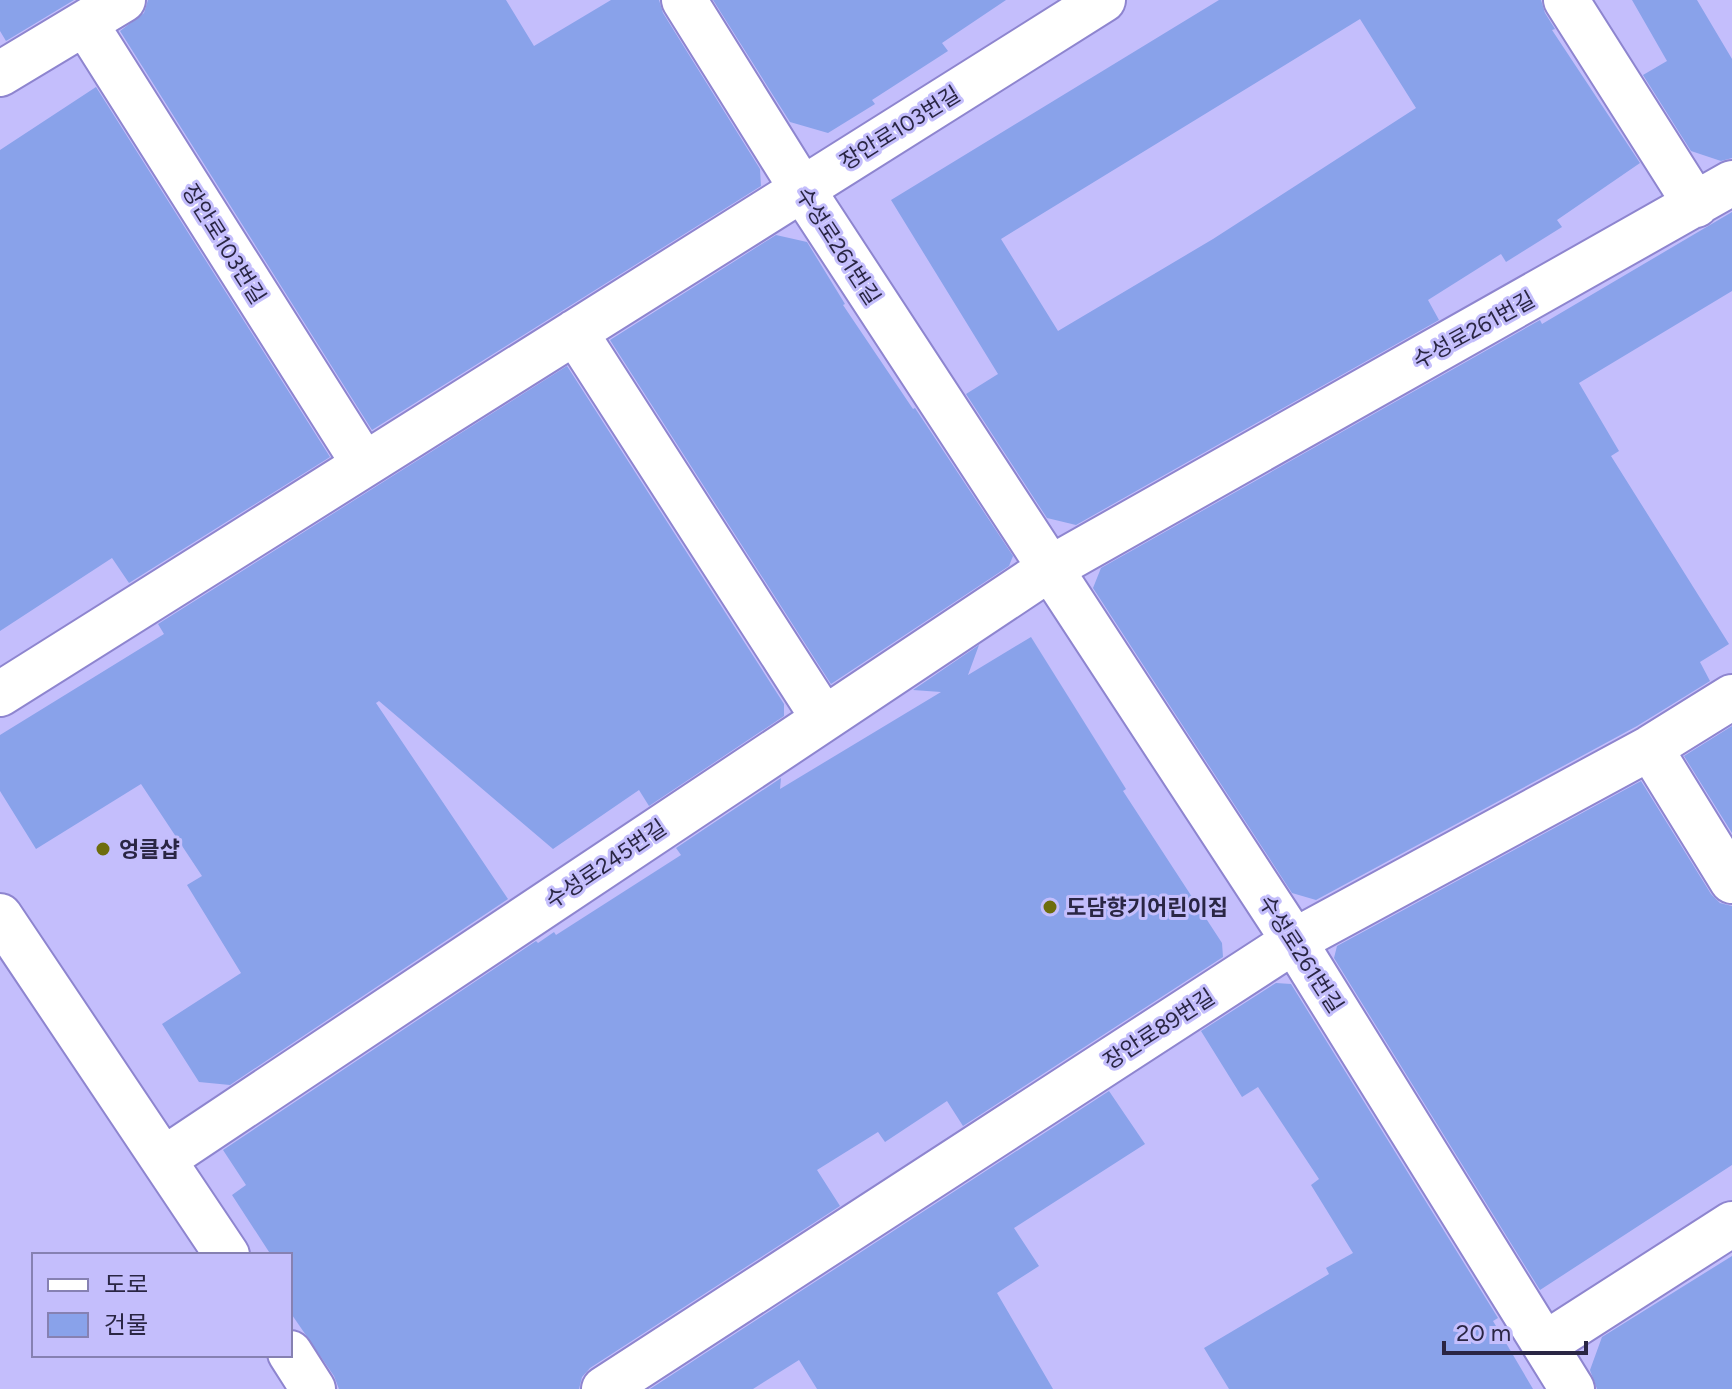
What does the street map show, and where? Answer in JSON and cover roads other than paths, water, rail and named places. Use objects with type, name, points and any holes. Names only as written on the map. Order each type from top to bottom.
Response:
[{"type":"street","points":[[0,74],[123,0]]},
{"type":"street","name":"수성로261번길","points":[[684,0],[802,189],[1294,941],[1572,1389]]},
{"type":"street","name":"장안로103번길","points":[[0,694],[1103,0]]},
{"type":"street","points":[[1566,0],[1714,194]]},
{"type":"street","name":"장안로103번길","points":[[85,23],[364,464]]},
{"type":"street","name":"수성로261번길","points":[[1049,569],[1714,194]]},
{"type":"street","points":[[575,332],[824,719]]},
{"type":"street","name":"수성로245번길","points":[[164,1159],[1049,569]]},
{"type":"street","name":"장안로89번길","points":[[604,1389],[1294,941],[1650,748],[1732,697]]},
{"type":"street","points":[[1650,748],[1732,881]]},
{"type":"street","points":[[0,916],[226,1253]]},
{"type":"street","points":[[1545,1344],[1732,1224]]},
{"type":"street","points":[[292,1356],[313,1389]]},
{"type":"place","name":"엉클샵","points":[[103,849]]},
{"type":"place","name":"도담향기어린이집","points":[[1050,907]]}]
